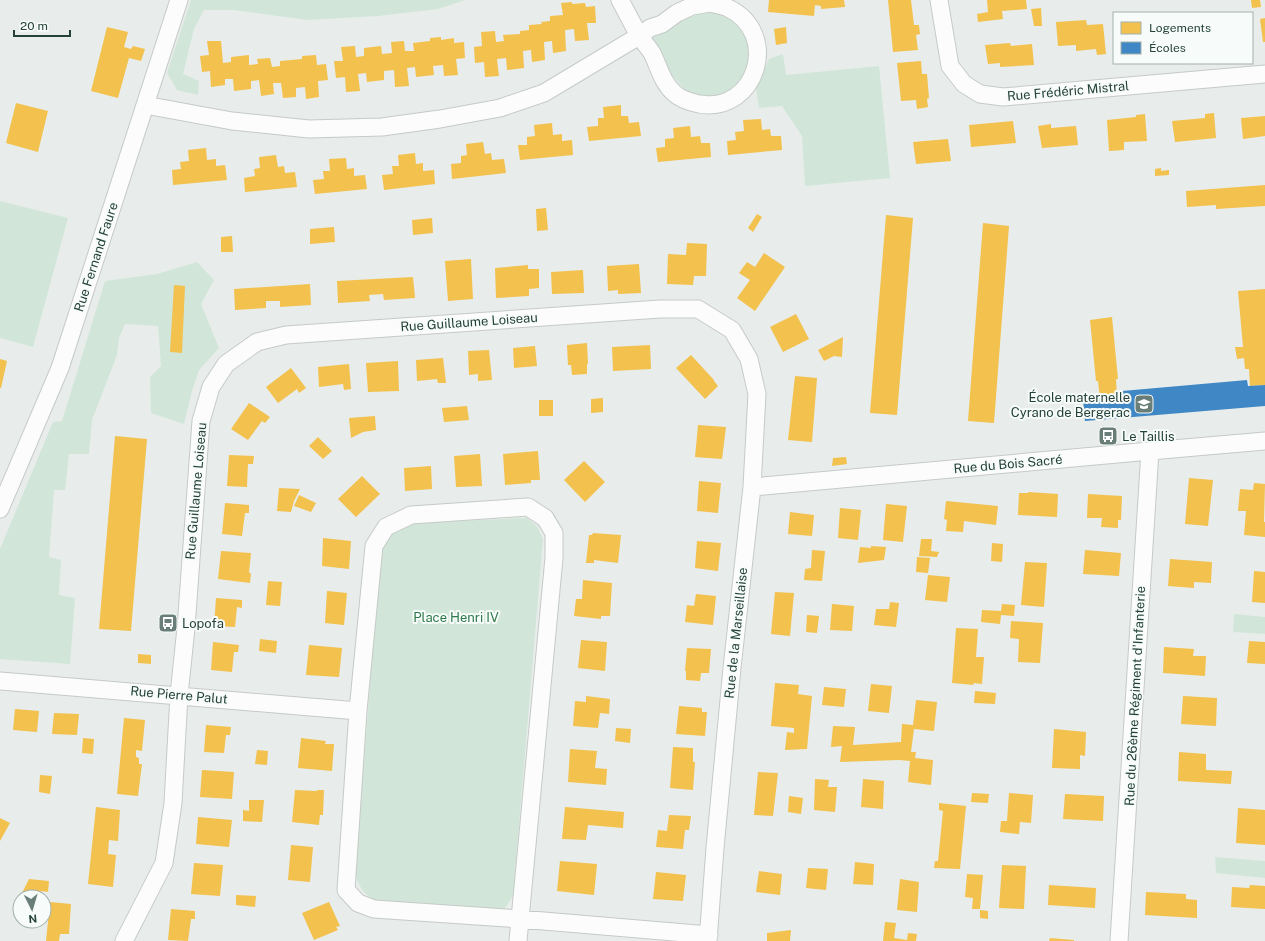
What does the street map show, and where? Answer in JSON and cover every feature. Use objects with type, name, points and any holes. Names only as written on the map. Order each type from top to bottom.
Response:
[{"type":"street","name":"Rue Fernand Faure","points":[[0,509],[60,368],[179,0]]},
{"type":"street","points":[[145,106],[232,121],[309,129],[382,127],[440,119],[500,108],[544,93],[639,36],[650,28],[662,24],[677,13],[692,6],[710,3],[727,7],[742,16],[752,30],[758,47],[757,66],[751,81],[740,94],[724,102],[707,105],[690,102],[674,94],[663,80],[651,51],[639,36],[620,0]]},
{"type":"street","name":"Rue Frédéric Mistral","points":[[939,0],[950,66],[964,84],[980,94],[1003,97],[1265,74]]},
{"type":"street","name":"Rue Guillaume Loiseau","points":[[124,941],[164,863],[173,803],[179,695],[186,628],[201,421],[211,387],[226,364],[257,342],[286,335],[660,309],[698,310],[732,330]]},
{"type":"street","name":"Rue de la Marseillaise","points":[[708,938],[732,668],[752,487],[757,394],[749,359],[732,330]]},
{"type":"street","name":"Rue du Bois Sacré","points":[[752,487],[1265,441]]},
{"type":"street","name":"Rue du 26ème Régiment d'Infanterie","points":[[1119,941],[1150,451]]},
{"type":"street","points":[[518,941],[520,919],[554,558],[554,533],[545,518],[528,507],[410,515],[386,527],[374,546],[358,711],[346,890],[358,903],[374,909],[520,919],[708,938]]},
{"type":"street","name":"Rue Pierre Palut","points":[[0,680],[358,711]]},
{"type":"green space","points":[[191,0],[465,0],[438,9],[378,16],[307,20],[233,10],[204,10],[194,29],[183,74],[199,81],[198,95],[177,90],[167,73]]},
{"type":"green space","points":[[703,12],[717,13],[733,18],[744,30],[751,47],[744,80],[721,96],[705,98],[685,90],[670,73],[653,41],[653,38],[671,27]]},
{"type":"green space","points":[[783,54],[786,75],[879,66],[890,178],[805,186],[802,136],[782,106],[759,108],[756,88],[769,59]]},
{"type":"green space","points":[[0,201],[68,218],[33,347],[0,338]]},
{"type":"green space","points":[[197,262],[214,280],[201,304],[219,348],[199,370],[184,424],[151,413],[150,377],[161,366],[158,326],[125,324],[119,338],[117,355],[92,420],[89,454],[69,454],[65,490],[54,490],[49,557],[61,560],[59,595],[75,598],[70,664],[0,659],[0,549],[53,422],[62,421],[105,281],[157,274]]},
{"type":"green space","name":"Place Henri IV","points":[[527,518],[537,526],[543,539],[513,896],[505,908],[493,912],[381,902],[371,898],[364,892],[355,875],[381,546],[388,532],[406,523]]},
{"type":"green space","points":[[1234,614],[1265,617],[1265,634],[1233,632]]},
{"type":"green space","points":[[1215,857],[1265,861],[1265,878],[1216,873]]},
{"type":"building: Logements","points":[[769,0],[844,0],[845,7],[821,9],[821,6],[815,5],[814,16],[768,12]]},
{"type":"building: Logements","points":[[888,0],[911,0],[914,25],[919,25],[920,34],[916,35],[918,50],[893,52]]},
{"type":"building: Logements","points":[[987,0],[1026,0],[1027,9],[1002,11],[1003,19],[978,22],[977,14],[988,12]]},
{"type":"building: Logements","points":[[1251,0],[1260,0],[1261,7],[1252,8]]},
{"type":"building: Logements","points":[[572,2],[572,4],[585,3],[586,7],[595,6],[596,23],[587,23],[589,40],[575,41],[574,29],[565,30],[566,51],[553,53],[552,41],[544,42],[545,60],[532,62],[531,50],[523,51],[524,68],[507,70],[506,58],[497,59],[499,76],[485,77],[484,62],[475,63],[474,47],[482,46],[481,32],[495,31],[496,42],[504,41],[503,35],[520,34],[520,31],[529,30],[529,25],[542,24],[541,22],[550,21],[550,16],[563,15],[561,3]]},
{"type":"building: Logements","points":[[1041,8],[1042,26],[1034,26],[1031,9]]},
{"type":"building: Logements","points":[[1265,18],[1265,42],[1263,42],[1260,19]]},
{"type":"building: Logements","points":[[1086,20],[1087,25],[1103,24],[1106,54],[1097,55],[1096,49],[1076,51],[1076,45],[1058,46],[1056,22]]},
{"type":"building: Logements","points":[[107,27],[128,32],[124,47],[131,49],[133,46],[145,49],[141,61],[129,58],[118,98],[91,91]]},
{"type":"building: Logements","points":[[786,27],[787,43],[776,45],[774,29]]},
{"type":"building: Logements","points":[[441,37],[441,40],[454,38],[454,43],[464,42],[465,58],[456,59],[458,75],[444,76],[443,65],[433,66],[434,75],[416,77],[415,67],[407,68],[409,86],[395,87],[394,70],[384,71],[384,80],[367,82],[366,73],[358,74],[360,91],[346,92],[345,77],[336,78],[334,61],[343,61],[341,47],[355,46],[356,57],[364,56],[364,48],[381,46],[382,54],[392,53],[391,42],[404,41],[405,51],[414,51],[413,43],[430,41],[430,38]]},
{"type":"building: Logements","points":[[207,41],[221,41],[223,63],[231,62],[231,57],[249,55],[249,65],[258,64],[257,59],[270,58],[272,67],[280,66],[280,61],[302,59],[302,56],[316,55],[317,65],[326,64],[328,80],[318,81],[319,97],[306,99],[305,87],[296,88],[296,97],[283,98],[281,83],[273,83],[274,94],[261,96],[259,80],[251,81],[251,89],[234,91],[233,79],[225,79],[225,85],[211,87],[210,71],[202,72],[200,56],[209,55]]},
{"type":"building: Logements","points":[[1010,43],[1011,46],[1032,44],[1034,65],[1000,67],[1000,63],[988,64],[985,45]]},
{"type":"building: Logements","points":[[921,61],[922,74],[927,74],[929,98],[927,99],[928,107],[917,109],[916,100],[901,101],[897,63]]},
{"type":"building: Logements","points":[[16,103],[48,111],[38,152],[6,143]]},
{"type":"building: Logements","points":[[621,105],[621,116],[628,116],[629,123],[639,122],[641,136],[589,141],[587,127],[598,126],[598,118],[604,118],[603,107]]},
{"type":"building: Logements","points":[[1214,113],[1216,138],[1175,142],[1172,121],[1205,118],[1205,114]]},
{"type":"building: Logements","points":[[1145,114],[1147,141],[1124,142],[1124,150],[1109,151],[1107,120],[1136,117],[1136,115]]},
{"type":"building: Logements","points":[[1265,116],[1265,136],[1243,139],[1241,118]]},
{"type":"building: Logements","points":[[761,119],[762,130],[770,129],[771,136],[781,136],[782,150],[728,155],[727,141],[736,140],[735,132],[744,131],[743,120]]},
{"type":"building: Logements","points":[[1013,121],[1016,143],[971,147],[969,125]]},
{"type":"building: Logements","points":[[552,123],[553,135],[562,134],[562,141],[572,140],[573,155],[520,160],[518,145],[527,145],[527,137],[535,136],[534,125]]},
{"type":"building: Logements","points":[[1051,124],[1051,128],[1076,126],[1078,145],[1042,148],[1038,126]]},
{"type":"building: Logements","points":[[690,126],[691,137],[700,136],[701,143],[710,143],[711,157],[658,162],[656,148],[665,147],[665,139],[674,138],[673,128]]},
{"type":"building: Logements","points":[[948,139],[951,161],[916,164],[913,142]]},
{"type":"building: Logements","points":[[483,142],[485,154],[491,153],[492,160],[504,159],[506,173],[452,179],[451,164],[461,163],[461,156],[467,155],[466,144]]},
{"type":"building: Logements","points":[[206,148],[207,160],[216,159],[216,166],[225,165],[227,180],[173,185],[172,170],[181,169],[180,162],[189,161],[188,150]]},
{"type":"building: Logements","points":[[415,153],[416,164],[423,163],[423,171],[434,170],[435,184],[384,190],[382,175],[393,174],[392,166],[399,166],[398,155]]},
{"type":"building: Logements","points":[[276,155],[278,167],[284,166],[285,173],[295,172],[297,187],[245,192],[244,178],[255,176],[254,169],[260,168],[259,157]]},
{"type":"building: Logements","points":[[346,158],[347,169],[354,168],[354,176],[365,175],[367,189],[315,194],[313,180],[324,179],[323,171],[330,171],[329,159]]},
{"type":"building: Logements","points":[[1161,168],[1161,171],[1169,170],[1169,175],[1155,176],[1155,169]]},
{"type":"building: Logements","points":[[1265,185],[1265,206],[1216,209],[1216,205],[1187,207],[1186,191]]},
{"type":"building: Logements","points":[[546,208],[548,230],[537,231],[536,209]]},
{"type":"building: Logements","points":[[757,214],[762,217],[753,232],[748,228]]},
{"type":"building: Logements","points":[[886,215],[913,218],[897,415],[870,413]]},
{"type":"building: Logements","points":[[432,218],[433,233],[413,235],[412,220]]},
{"type":"building: Logements","points":[[983,223],[1009,226],[994,423],[968,421]]},
{"type":"building: Logements","points":[[334,227],[335,242],[310,244],[310,229]]},
{"type":"building: Logements","points":[[232,236],[233,252],[221,252],[221,237]]},
{"type":"building: Logements","points":[[687,243],[707,244],[706,276],[694,276],[693,285],[667,284],[668,254],[686,255]]},
{"type":"building: Logements","points":[[764,253],[785,267],[755,311],[737,298],[750,280],[739,273],[747,262],[755,267]]},
{"type":"building: Logements","points":[[471,259],[473,299],[448,301],[445,261]]},
{"type":"building: Logements","points":[[639,264],[641,293],[618,294],[618,290],[608,291],[607,266]]},
{"type":"building: Logements","points":[[528,265],[528,269],[539,269],[539,288],[529,289],[529,296],[496,298],[495,268]]},
{"type":"building: Logements","points":[[583,270],[584,293],[552,294],[551,272]]},
{"type":"building: Logements","points":[[413,277],[415,298],[384,300],[383,294],[369,295],[370,301],[338,303],[337,281]]},
{"type":"building: Logements","points":[[310,284],[311,305],[280,307],[280,301],[266,301],[266,308],[235,310],[234,289]]},
{"type":"building: Logements","points":[[174,285],[185,286],[182,353],[170,352]]},
{"type":"building: Logements","points":[[1265,289],[1265,385],[1250,386],[1249,369],[1245,369],[1244,358],[1237,359],[1235,347],[1243,347],[1238,291]]},
{"type":"building: Logements","points":[[796,314],[809,339],[783,352],[770,327]]},
{"type":"building: Logements","points":[[1112,317],[1118,379],[1116,379],[1117,398],[1100,399],[1098,381],[1096,381],[1090,320]]},
{"type":"building: Logements","points":[[843,337],[842,357],[834,356],[824,361],[818,350]]},
{"type":"building: Logements","points":[[587,343],[587,374],[572,375],[571,365],[568,365],[567,345]]},
{"type":"building: Logements","points":[[650,345],[651,369],[613,371],[612,347]]},
{"type":"building: Logements","points":[[535,346],[537,366],[514,368],[513,348]]},
{"type":"building: Logements","points":[[489,350],[492,380],[478,381],[478,374],[469,375],[468,351]]},
{"type":"building: Logements","points":[[691,355],[718,386],[705,399],[676,368]]},
{"type":"building: Logements","points":[[443,358],[446,383],[438,383],[437,379],[417,381],[416,360]]},
{"type":"building: Logements","points":[[0,359],[7,361],[1,388],[0,388]]},
{"type":"building: Logements","points":[[398,361],[399,391],[368,392],[366,363]]},
{"type":"building: Logements","points":[[349,364],[351,389],[344,390],[343,384],[319,387],[318,367]]},
{"type":"building: Logements","points":[[291,368],[306,388],[299,393],[297,389],[278,403],[266,387]]},
{"type":"building: Logements","points":[[795,376],[817,378],[812,442],[788,440]]},
{"type":"building: Logements","points":[[603,398],[603,412],[591,413],[591,399]]},
{"type":"building: Logements","points":[[539,400],[553,400],[553,416],[539,416]]},
{"type":"building: Logements","points":[[249,403],[270,417],[265,423],[262,421],[248,440],[231,429]]},
{"type":"building: Logements","points":[[467,406],[469,420],[444,422],[442,408]]},
{"type":"building: Logements","points":[[375,416],[376,430],[363,432],[351,438],[349,418]]},
{"type":"building: Logements","points":[[698,425],[726,427],[722,459],[695,457]]},
{"type":"building: Logements","points":[[115,436],[147,439],[131,631],[99,629]]},
{"type":"building: Logements","points":[[318,437],[332,451],[323,459],[309,446]]},
{"type":"building: Logements","points":[[538,451],[540,480],[531,480],[531,483],[505,485],[503,454]]},
{"type":"building: Logements","points":[[480,454],[482,486],[456,487],[454,456]]},
{"type":"building: Logements","points":[[229,455],[254,456],[253,464],[248,464],[247,487],[227,486]]},
{"type":"building: Logements","points":[[846,457],[847,464],[832,466],[833,458]]},
{"type":"building: Logements","points":[[584,461],[605,482],[585,502],[564,480]]},
{"type":"building: Logements","points":[[431,466],[432,489],[405,491],[404,468]]},
{"type":"building: Logements","points":[[362,476],[380,494],[356,517],[338,499]]},
{"type":"building: Logements","points":[[1189,478],[1213,480],[1208,526],[1185,524]]},
{"type":"building: Logements","points":[[699,481],[721,483],[718,513],[697,511]]},
{"type":"building: Logements","points":[[1254,483],[1265,484],[1265,537],[1244,535],[1246,511],[1238,511],[1240,489],[1253,490]]},
{"type":"building: Logements","points":[[279,488],[300,489],[294,501],[291,512],[277,511]]},
{"type":"building: Logements","points":[[1028,492],[1058,494],[1057,517],[1018,515],[1019,493]]},
{"type":"building: Logements","points":[[1088,494],[1122,496],[1121,520],[1118,520],[1118,528],[1101,527],[1102,518],[1087,518]]},
{"type":"building: Logements","points":[[299,495],[316,503],[311,512],[294,506]]},
{"type":"building: Logements","points":[[946,501],[998,506],[996,525],[964,521],[963,532],[946,531],[947,520],[944,519]]},
{"type":"building: Logements","points":[[225,503],[249,505],[249,513],[245,513],[242,536],[222,534]]},
{"type":"building: Logements","points":[[886,504],[907,506],[903,542],[883,540]]},
{"type":"building: Logements","points":[[840,508],[861,510],[858,540],[838,538]]},
{"type":"building: Logements","points":[[790,512],[814,515],[812,536],[788,534]]},
{"type":"building: Logements","points":[[593,533],[621,535],[618,563],[594,560],[594,563],[586,563],[589,535],[592,535]]},
{"type":"building: Logements","points":[[323,538],[351,541],[349,569],[322,566]]},
{"type":"building: Logements","points":[[921,539],[932,539],[931,551],[939,552],[937,557],[919,556]]},
{"type":"building: Logements","points":[[697,541],[721,543],[718,571],[695,568]]},
{"type":"building: Logements","points":[[992,543],[1003,544],[1002,562],[991,561]]},
{"type":"building: Logements","points":[[871,546],[886,547],[884,560],[858,563],[860,547],[871,548]]},
{"type":"building: Logements","points":[[812,550],[825,551],[822,581],[804,580],[805,569],[811,568]]},
{"type":"building: Logements","points":[[1085,550],[1121,553],[1119,576],[1083,574]]},
{"type":"building: Logements","points":[[221,551],[251,553],[249,573],[251,573],[250,583],[218,579]]},
{"type":"building: Logements","points":[[917,557],[930,558],[928,573],[916,572]]},
{"type":"building: Logements","points":[[1170,559],[1212,562],[1211,583],[1194,582],[1194,588],[1168,586]]},
{"type":"building: Logements","points":[[1025,562],[1047,563],[1044,607],[1021,605]]},
{"type":"building: Logements","points":[[1254,571],[1265,572],[1265,603],[1252,602]]},
{"type":"building: Logements","points":[[928,575],[950,577],[947,602],[925,600]]},
{"type":"building: Logements","points":[[583,580],[612,583],[610,616],[601,616],[601,619],[574,616],[576,599],[582,599]]},
{"type":"building: Logements","points":[[268,581],[282,582],[280,606],[266,605]]},
{"type":"building: Logements","points":[[327,591],[347,593],[344,625],[325,623]]},
{"type":"building: Logements","points":[[775,592],[794,593],[790,636],[771,634]]},
{"type":"building: Logements","points":[[696,594],[716,596],[713,625],[685,622],[687,605],[694,606]]},
{"type":"building: Logements","points":[[216,598],[242,600],[242,608],[237,607],[235,627],[214,626]]},
{"type":"building: Logements","points":[[890,602],[899,603],[896,627],[874,625],[876,609],[889,609]]},
{"type":"building: Logements","points":[[832,604],[854,606],[852,631],[830,630]]},
{"type":"building: Logements","points":[[1002,604],[1015,605],[1014,616],[1001,615],[1000,624],[981,622],[982,610],[1001,611]]},
{"type":"building: Logements","points":[[807,615],[819,616],[817,633],[806,632]]},
{"type":"building: Logements","points":[[1011,621],[1043,623],[1040,663],[1018,662],[1019,639],[1010,638]]},
{"type":"building: Logements","points":[[956,628],[978,629],[976,657],[984,657],[982,684],[973,683],[974,685],[952,683]]},
{"type":"building: Logements","points":[[260,639],[277,641],[276,653],[259,651]]},
{"type":"building: Logements","points":[[581,640],[607,642],[605,671],[578,668]]},
{"type":"building: Logements","points":[[1249,641],[1265,642],[1265,664],[1247,663]]},
{"type":"building: Logements","points":[[213,642],[239,645],[238,652],[234,652],[232,672],[211,670]]},
{"type":"building: Logements","points":[[309,645],[342,648],[339,677],[306,675]]},
{"type":"building: Logements","points":[[1164,647],[1194,649],[1193,656],[1206,656],[1205,676],[1163,673]]},
{"type":"building: Logements","points":[[687,648],[711,649],[709,673],[701,673],[700,681],[686,680],[685,671]]},
{"type":"building: Logements","points":[[138,654],[151,655],[151,664],[138,663]]},
{"type":"building: Logements","points":[[775,683],[799,685],[798,694],[812,696],[807,749],[785,750],[787,732],[794,733],[794,728],[771,726]]},
{"type":"building: Logements","points":[[871,684],[892,686],[889,713],[868,711]]},
{"type":"building: Logements","points":[[824,687],[846,689],[844,707],[822,705]]},
{"type":"building: Logements","points":[[975,691],[996,693],[995,704],[974,703]]},
{"type":"building: Logements","points":[[586,696],[610,699],[609,714],[600,713],[598,728],[573,726],[575,701],[586,702]]},
{"type":"building: Logements","points":[[1183,696],[1217,698],[1216,726],[1181,724]]},
{"type":"building: Logements","points":[[916,700],[937,702],[934,731],[914,729],[911,752],[916,752],[915,758],[933,760],[931,785],[908,782],[910,761],[840,762],[842,746],[831,747],[833,726],[855,727],[853,745],[901,742],[902,724],[913,725]]},
{"type":"building: Logements","points":[[679,706],[702,708],[702,712],[707,712],[705,736],[676,734]]},
{"type":"building: Logements","points":[[15,709],[39,711],[37,732],[13,730]]},
{"type":"building: Logements","points":[[54,713],[79,714],[77,735],[52,734]]},
{"type":"building: Logements","points":[[124,718],[145,720],[142,751],[136,750],[136,757],[139,758],[139,764],[142,764],[138,796],[117,794]]},
{"type":"building: Logements","points":[[206,725],[231,727],[230,735],[226,735],[224,753],[204,752]]},
{"type":"building: Logements","points":[[616,728],[631,729],[630,743],[615,741]]},
{"type":"building: Logements","points":[[1054,729],[1086,732],[1085,756],[1080,755],[1080,769],[1052,768]]},
{"type":"building: Logements","points":[[83,738],[94,739],[93,754],[82,753]]},
{"type":"building: Logements","points":[[301,738],[326,741],[325,744],[334,744],[332,771],[298,768]]},
{"type":"building: Logements","points":[[673,747],[693,748],[693,762],[695,762],[693,790],[670,788]]},
{"type":"building: Logements","points":[[570,749],[597,751],[595,768],[607,769],[606,785],[568,782]]},
{"type":"building: Logements","points":[[257,750],[268,751],[267,765],[255,764]]},
{"type":"building: Logements","points":[[1179,752],[1206,754],[1206,770],[1232,771],[1231,784],[1178,781]]},
{"type":"building: Logements","points":[[202,770],[234,772],[232,799],[200,797]]},
{"type":"building: Logements","points":[[758,772],[778,773],[773,816],[754,815]]},
{"type":"building: Logements","points":[[40,775],[52,776],[50,794],[39,792]]},
{"type":"building: Logements","points":[[815,779],[829,780],[828,787],[837,787],[835,812],[814,810]]},
{"type":"building: Logements","points":[[863,779],[884,781],[883,809],[861,807]]},
{"type":"building: Logements","points":[[295,790],[324,790],[323,815],[320,815],[319,825],[292,822]]},
{"type":"building: Logements","points":[[972,793],[989,794],[988,803],[971,802]]},
{"type":"building: Logements","points":[[1009,793],[1033,795],[1031,823],[1020,822],[1019,834],[1000,832],[1001,821],[1007,821]]},
{"type":"building: Logements","points":[[1065,794],[1104,796],[1103,821],[1063,819]]},
{"type":"building: Logements","points":[[789,796],[803,798],[801,814],[788,812]]},
{"type":"building: Logements","points":[[249,800],[264,800],[262,822],[243,821],[243,810],[249,811]]},
{"type":"building: Logements","points":[[939,803],[966,806],[960,869],[934,868],[935,861],[938,861],[943,811],[939,810]]},
{"type":"building: Logements","points":[[96,807],[120,810],[118,841],[109,840],[108,854],[116,855],[113,887],[88,884]]},
{"type":"building: Logements","points":[[565,807],[624,812],[623,828],[588,825],[586,840],[562,839]]},
{"type":"building: Logements","points":[[1238,808],[1265,810],[1265,845],[1236,843]]},
{"type":"building: Logements","points":[[669,815],[691,816],[689,830],[685,830],[683,849],[656,847],[658,830],[667,831]]},
{"type":"building: Logements","points":[[198,817],[232,820],[229,847],[196,844]]},
{"type":"building: Logements","points":[[0,818],[10,823],[0,841]]},
{"type":"building: Logements","points":[[291,845],[313,847],[310,882],[288,880]]},
{"type":"building: Logements","points":[[560,861],[597,864],[594,895],[557,891]]},
{"type":"building: Logements","points":[[855,862],[874,864],[873,885],[853,884]]},
{"type":"building: Logements","points":[[194,863],[223,865],[220,896],[191,894]]},
{"type":"building: Logements","points":[[1002,865],[1026,866],[1024,909],[999,908]]},
{"type":"building: Logements","points":[[808,868],[828,869],[826,890],[806,888]]},
{"type":"building: Logements","points":[[759,871],[782,874],[780,895],[756,892]]},
{"type":"building: Logements","points":[[656,872],[686,875],[683,901],[653,899]]},
{"type":"building: Logements","points":[[967,874],[983,875],[980,909],[972,909],[973,898],[965,897]]},
{"type":"building: Logements","points":[[29,879],[49,881],[48,889],[24,889]]},
{"type":"building: Logements","points":[[900,879],[919,882],[917,912],[897,910]]},
{"type":"building: Logements","points":[[1049,885],[1096,888],[1095,908],[1048,905]]},
{"type":"building: Logements","points":[[1250,885],[1265,886],[1265,909],[1231,907],[1232,887],[1249,888]]},
{"type":"building: Logements","points":[[1146,892],[1186,894],[1186,899],[1197,900],[1197,918],[1145,915]]},
{"type":"building: Logements","points":[[236,895],[256,896],[255,907],[236,905]]},
{"type":"building: Logements","points":[[52,902],[71,904],[69,934],[60,934],[59,941],[46,941],[47,929],[52,929]]},
{"type":"building: Logements","points":[[329,902],[340,926],[336,927],[338,930],[314,940],[302,913]]},
{"type":"building: Logements","points":[[171,909],[195,911],[195,919],[191,919],[188,941],[168,940]]},
{"type":"building: Logements","points":[[980,910],[988,911],[988,919],[980,918]]},
{"type":"building: Logements","points":[[885,922],[896,923],[894,938],[907,940],[908,933],[917,934],[916,941],[883,941]]},
{"type":"building: Logements","points":[[791,930],[790,941],[767,941],[767,933]]},
{"type":"building: Logements","points":[[1050,938],[1074,940],[1074,941],[1049,941]]},
{"type":"building: Écoles","points":[[1247,380],[1248,386],[1265,385],[1265,406],[1085,421],[1083,400],[1122,397],[1122,391]]},
{"type":"place","name":"École maternelle Cyrano de Bergerac","points":[[1144,404]]},
{"type":"place","name":"Le Taillis","points":[[1108,436]]},
{"type":"place","name":"Lopofa","points":[[168,623]]}]
